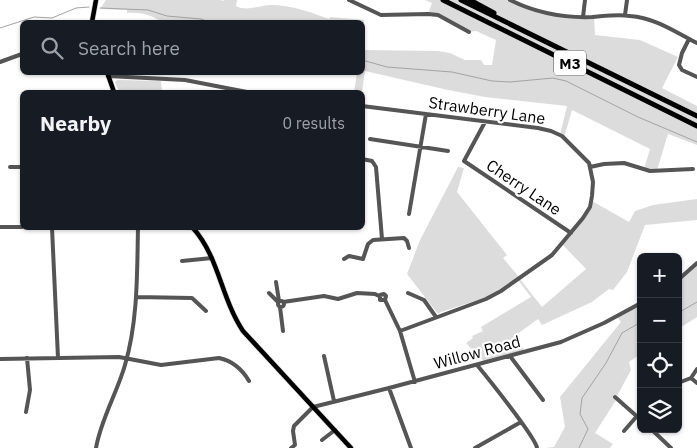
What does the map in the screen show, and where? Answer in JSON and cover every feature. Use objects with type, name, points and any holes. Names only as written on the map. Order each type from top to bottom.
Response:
[{"type":"highway","name":"M3","points":[[443,0],[697,126]]},
{"type":"highway","name":"M3","points":[[461,0],[697,116]]},
{"type":"highway","points":[[470,0],[524,28],[533,35]]},
{"type":"main road","points":[[92,20],[96,0]]},
{"type":"main road","points":[[108,75],[113,90]]},
{"type":"main road","points":[[195,230],[207,246],[231,310],[253,344],[351,448]]},
{"type":"street","points":[[349,0],[381,15],[438,15],[469,32]]},
{"type":"street","points":[[510,0],[524,7],[545,13],[583,17],[625,15],[648,19],[660,23],[697,43]]},
{"type":"street","points":[[583,17],[585,0]]},
{"type":"street","points":[[625,15],[627,0]]},
{"type":"street","points":[[689,39],[682,53],[679,65],[682,70],[697,77]]},
{"type":"street","points":[[0,62],[20,55]]},
{"type":"street","points":[[120,75],[185,80],[226,90]]},
{"type":"street","name":"Strawberry Lane","points":[[365,106],[538,128],[557,133],[586,159],[590,167]]},
{"type":"street","points":[[409,214],[426,114]]},
{"type":"street","name":"Cherry Lane","points":[[485,122],[464,161],[571,233]]},
{"type":"street","points":[[370,139],[448,151]]},
{"type":"street","points":[[365,160],[372,162],[376,167],[382,239]]},
{"type":"street","points":[[400,331],[486,299],[545,261],[571,233],[587,212],[592,201],[593,182],[590,167],[624,163],[650,171],[693,169]]},
{"type":"street","points":[[10,168],[20,167]]},
{"type":"street","points":[[0,227],[20,227]]},
{"type":"street","points":[[52,230],[58,358]]},
{"type":"street","points":[[96,448],[102,425],[127,358],[134,325],[138,230]]},
{"type":"street","points":[[344,259],[349,256],[362,259],[371,240],[404,238],[409,248]]},
{"type":"street","points":[[182,261],[212,258]]},
{"type":"street","points":[[682,276],[697,262]]},
{"type":"street","points":[[276,282],[283,331]]},
{"type":"street","points":[[269,293],[280,303]]},
{"type":"street","points":[[280,303],[324,296],[338,299],[357,293],[379,295],[381,301],[385,300],[400,331],[415,382]]},
{"type":"street","points":[[408,293],[424,300],[436,317]]},
{"type":"street","points":[[136,297],[192,298],[206,311]]},
{"type":"street","name":"Willow Road","points":[[313,407],[415,382],[572,338],[637,305]]},
{"type":"street","points":[[324,356],[334,402]]},
{"type":"street","points":[[510,356],[543,400]]},
{"type":"street","points":[[26,412],[30,390],[27,358]]},
{"type":"street","points":[[0,359],[127,358],[149,364],[161,364],[219,358],[228,360],[238,367],[249,381]]},
{"type":"street","points":[[477,365],[521,422],[537,448]]},
{"type":"street","points":[[682,381],[691,378],[697,369]]},
{"type":"street","points":[[691,378],[697,383]]},
{"type":"street","points":[[390,388],[411,448]]},
{"type":"street","points":[[615,396],[637,416],[624,431]]},
{"type":"street","points":[[292,448],[295,445],[292,431],[294,426],[313,407]]},
{"type":"street","points":[[475,448],[521,422]]},
{"type":"street","points":[[322,440],[335,430]]},
{"type":"street","points":[[655,433],[671,448]]},
{"type":"shaded area","points":[[106,0],[237,0],[236,6],[240,8],[271,5],[286,6],[308,11],[329,19],[330,17],[364,20],[158,20],[146,15],[127,13],[127,10],[100,9]]},
{"type":"shaded area","points":[[425,0],[510,0],[545,13],[594,17],[595,35],[640,40],[678,57],[662,88],[697,106],[697,145],[668,134],[657,170],[644,169],[650,149],[572,110],[564,138],[560,135],[567,106],[485,97],[365,71],[365,50],[438,51],[450,53],[465,60],[481,60],[484,65],[492,65],[496,40],[476,31],[469,32],[438,15],[428,14],[432,3]]},
{"type":"shaded area","points":[[357,75],[364,75],[362,90],[354,90]]},
{"type":"shaded area","points":[[117,80],[161,81],[162,90],[118,90],[115,82]]},
{"type":"shaded area","points":[[458,167],[464,168],[457,192],[507,255],[503,258],[519,277],[487,297],[438,314],[407,274],[420,240]]},
{"type":"shaded area","points":[[697,199],[697,220],[645,225],[627,272],[613,290],[609,289],[592,302],[542,325],[538,319],[516,335],[525,352],[485,363],[466,343],[473,338],[472,336],[483,331],[481,327],[531,297],[518,280],[520,279],[542,307],[586,269],[562,244],[583,218],[592,201],[629,222],[635,211],[653,205]]},
{"type":"shaded area","points":[[697,263],[697,317],[682,326],[682,298],[682,276]]},
{"type":"shaded area","points":[[637,305],[637,356],[629,362],[631,370],[617,396],[635,413],[616,400],[595,433],[613,444],[610,448],[545,448],[554,447],[565,427],[560,397],[621,322],[616,316]]},
{"type":"waterway","points":[[25,20],[34,17],[52,18],[76,8],[89,7]]},
{"type":"waterway","points":[[100,8],[148,10],[167,16],[204,20]]},
{"type":"waterway","points":[[0,28],[20,22]]},
{"type":"waterway","points":[[365,61],[387,67],[452,72],[492,81],[510,82],[553,78],[566,81],[638,117],[697,142]]},
{"type":"waterway","points":[[682,311],[697,302]]},
{"type":"waterway","points":[[579,448],[588,429],[580,414],[582,398],[606,363],[622,333],[637,324]]}]
